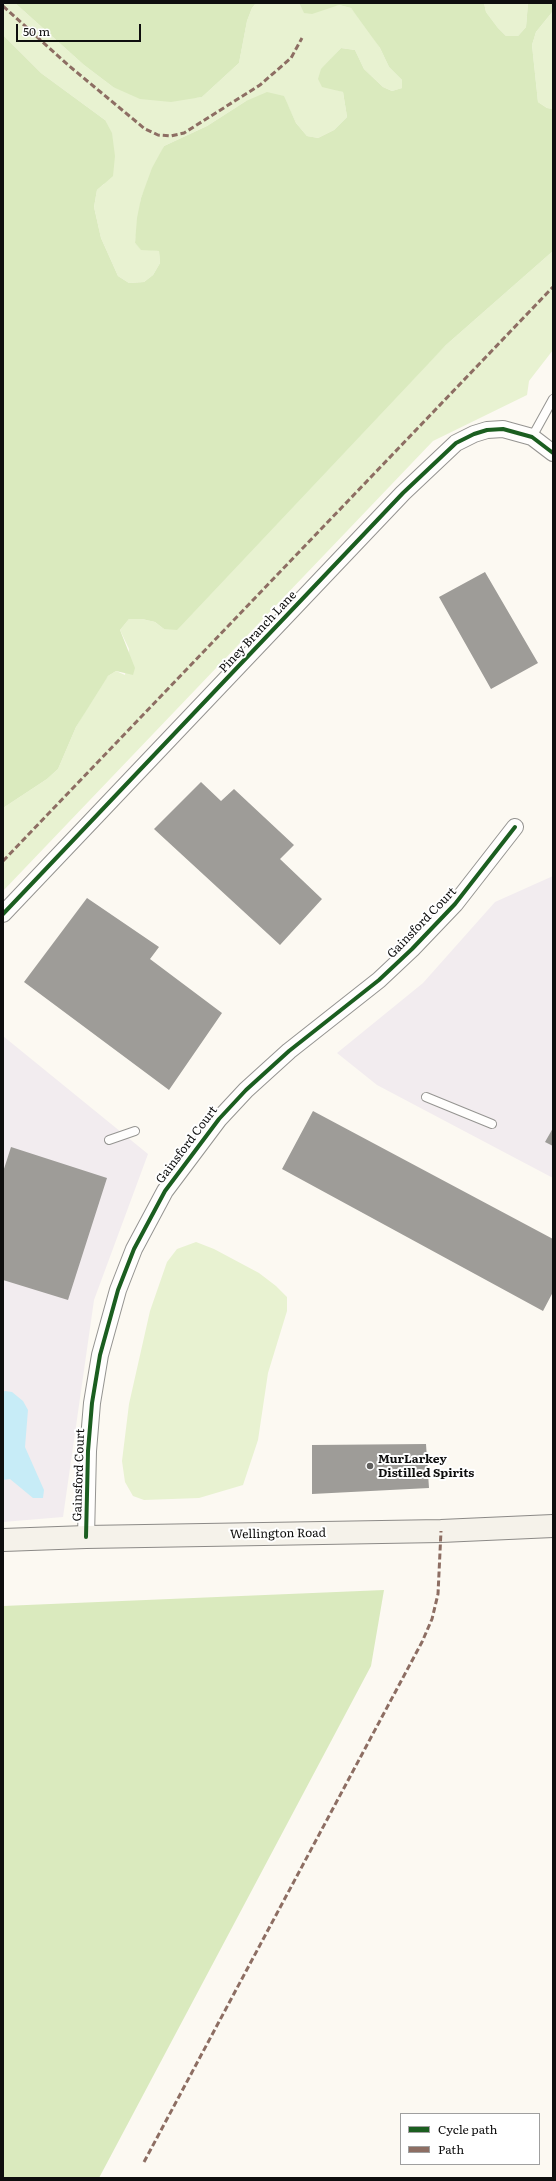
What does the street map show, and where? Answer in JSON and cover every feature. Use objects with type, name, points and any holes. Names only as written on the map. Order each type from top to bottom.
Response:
[{"type":"main road","name":"Wellington Road","points":[[3,1540],[86,1537],[441,1531],[553,1526]]},
{"type":"street","name":"Piney Branch Lane","points":[[3,914],[403,493],[456,443],[474,434],[487,430],[503,429],[532,437],[553,454]]},
{"type":"street","name":"Gainsford Court","points":[[86,1537],[88,1451],[92,1403],[103,1342],[118,1290],[134,1249],[165,1191],[219,1119],[246,1090],[289,1051],[379,980],[412,949],[455,904],[515,827]]},
{"type":"lane","points":[[532,437],[553,399]]},
{"type":"lane","points":[[426,1097],[492,1124]]},
{"type":"lane","points":[[109,1140],[135,1131]]},
{"type":"shaded area","points":[[553,876],[553,1178],[377,1085],[337,1053],[423,983],[495,902]]},
{"type":"shaded area","points":[[3,1036],[148,1154],[94,1300],[63,1517],[3,1522]]},
{"type":"green space","points":[[3,3],[15,3],[84,65],[113,87],[193,98],[202,97],[239,63],[247,21],[252,8],[256,3],[299,3],[304,12],[339,5],[351,8],[364,23],[380,48],[389,67],[402,80],[402,88],[392,91],[383,87],[364,69],[355,50],[341,48],[331,59],[334,89],[343,92],[347,117],[334,130],[318,138],[307,136],[296,123],[288,106],[246,101],[207,126],[164,146],[141,198],[135,243],[141,249],[159,251],[160,263],[153,275],[144,282],[129,283],[118,276],[101,238],[94,207],[97,190],[104,184],[105,120],[41,73],[3,35]]},
{"type":"green space","points":[[15,3],[256,3],[252,8],[247,21],[239,63],[202,97],[171,102],[140,99],[113,87],[84,65]]},
{"type":"green space","points":[[299,3],[484,3],[486,12],[506,36],[518,36],[526,27],[528,3],[553,3],[553,11],[536,32],[532,45],[538,102],[547,108],[553,109],[553,251],[446,345],[177,630],[164,629],[155,622],[142,619],[129,619],[120,630],[135,668],[133,675],[116,671],[108,676],[76,727],[58,769],[47,779],[3,808],[3,35],[41,73],[105,120],[112,133],[115,156],[113,176],[97,190],[94,207],[101,238],[118,276],[129,283],[144,282],[153,275],[160,263],[159,251],[141,250],[135,243],[137,218],[141,198],[152,168],[164,146],[207,126],[246,101],[267,92],[284,96],[296,123],[307,136],[318,138],[334,130],[347,117],[343,92],[322,87],[318,79],[321,69],[341,48],[355,50],[364,69],[383,87],[392,91],[402,88],[402,80],[389,67],[380,48],[351,8],[339,5],[312,14],[304,13]]},
{"type":"green space","points":[[484,3],[528,3],[526,27],[518,36],[506,36],[486,12]]},
{"type":"green space","points":[[553,11],[553,109],[547,108],[538,102],[532,45],[536,32]]},
{"type":"green space","points":[[553,251],[553,350],[529,381],[527,395],[433,441],[3,891],[3,808],[47,779],[58,769],[76,727],[100,685],[108,676],[116,671],[125,675],[129,649],[120,630],[129,619],[142,619],[155,622],[164,629],[446,345]]},
{"type":"green space","points":[[196,1242],[214,1249],[259,1273],[287,1297],[287,1311],[268,1373],[258,1440],[243,1485],[199,1498],[144,1500],[133,1496],[125,1482],[122,1461],[129,1404],[150,1311],[167,1262],[177,1249]]},
{"type":"green space","points":[[384,1590],[371,1666],[99,2178],[3,2178],[3,1606]]},
{"type":"water","points":[[3,1392],[12,1392],[23,1401],[28,1410],[25,1447],[44,1490],[43,1498],[33,1498],[10,1479],[3,1480]]},
{"type":"building","points":[[485,572],[538,663],[491,689],[439,597]]},
{"type":"building","points":[[201,782],[221,801],[234,789],[294,845],[280,859],[322,899],[280,945],[154,829]]},
{"type":"building","points":[[87,898],[159,947],[150,959],[222,1013],[169,1090],[24,982]]},
{"type":"building","points":[[313,1111],[553,1239],[553,1292],[543,1311],[282,1169]]},
{"type":"building","points":[[553,1128],[553,1146],[545,1142]]},
{"type":"building","points":[[11,1147],[107,1178],[68,1300],[3,1280],[3,1172]]},
{"type":"building","name":"MurLarkey Distilled Spirits","points":[[426,1444],[429,1488],[312,1494],[312,1445]]},
{"type":"marked path","points":[[3,6],[68,65],[145,129],[158,135],[171,136],[184,133],[260,85],[291,58],[302,38]]},
{"type":"marked path","points":[[3,861],[553,287]]},
{"type":"marked path","points":[[144,2162],[422,1642],[432,1619],[438,1594],[441,1531]]},
{"type":"cycle path","points":[[3,914],[403,493],[456,443],[474,434],[487,430],[503,429],[532,437],[553,453]]},
{"type":"cycle path","points":[[86,1537],[88,1451],[92,1403],[100,1355],[118,1290],[134,1249],[165,1191],[219,1119],[246,1090],[289,1051],[379,980],[412,949],[455,904],[515,827]]},
{"type":"place","name":"MurLarkey Distilled Spirits","points":[[370,1466]]}]
